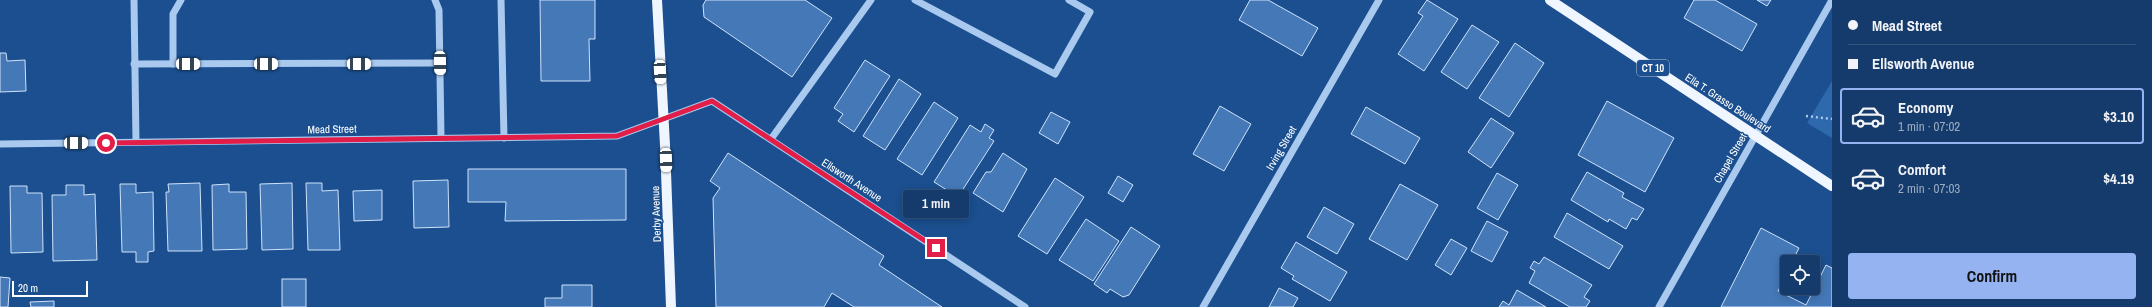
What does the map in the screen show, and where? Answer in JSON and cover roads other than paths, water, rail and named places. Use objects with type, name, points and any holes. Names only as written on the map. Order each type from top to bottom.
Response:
[{"type":"main road","name":"Derby Avenue","points":[[656,0],[671,307]]},
{"type":"main road","name":"Ella T. Grasso Boulevard","points":[[1550,0],[1832,186]]},
{"type":"street","points":[[134,0],[136,142]]},
{"type":"street","points":[[173,64],[173,14],[181,0]]},
{"type":"street","points":[[435,0],[439,10],[441,138]]},
{"type":"street","points":[[502,0],[504,138]]},
{"type":"street","points":[[771,139],[871,0]]},
{"type":"street","points":[[915,0],[1055,74],[1090,12],[1069,0]]},
{"type":"street","name":"Irving Street","points":[[1203,307],[1379,0]]},
{"type":"street","name":"Chapel Street","points":[[1659,307],[1832,0]]},
{"type":"street","points":[[134,64],[440,63]]},
{"type":"street","name":"Ellsworth Avenue","points":[[663,120],[712,101],[1025,307]]},
{"type":"street","name":"Mead Street","points":[[0,144],[617,136],[663,120]]}]
